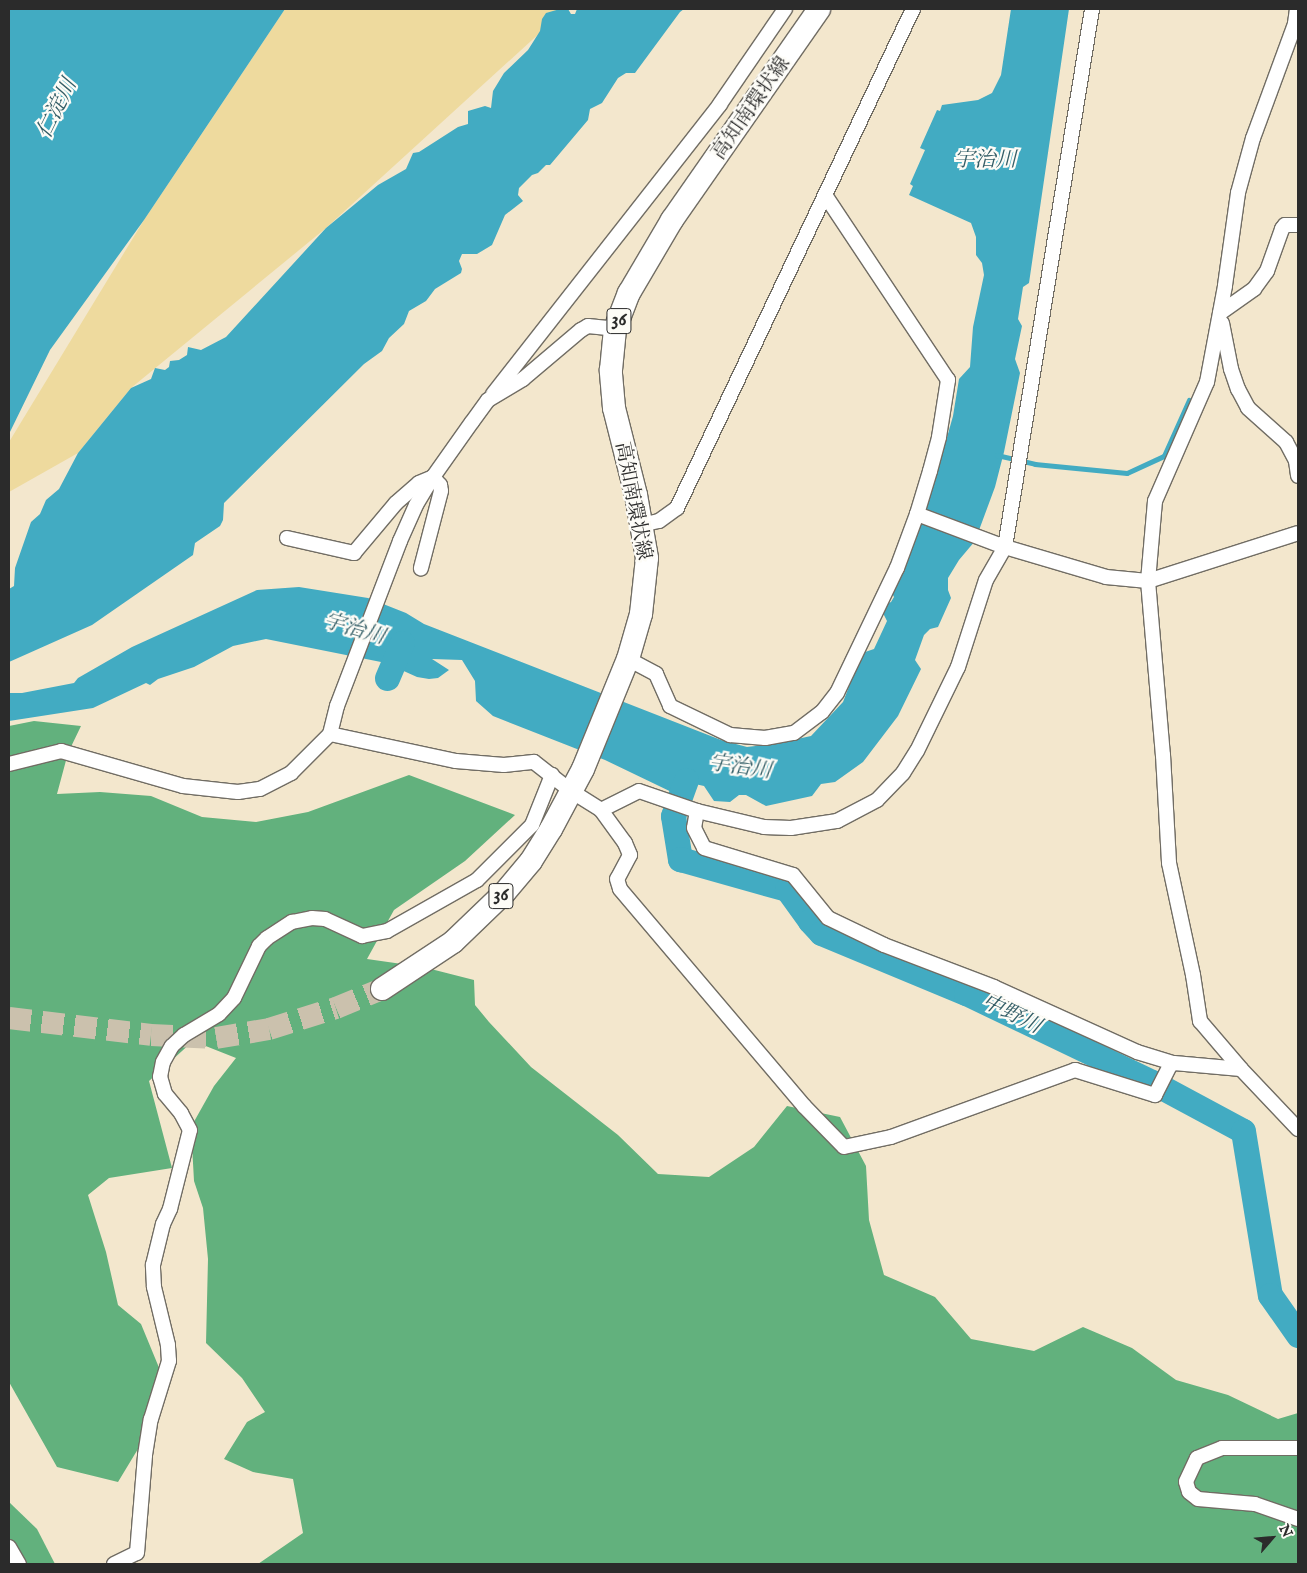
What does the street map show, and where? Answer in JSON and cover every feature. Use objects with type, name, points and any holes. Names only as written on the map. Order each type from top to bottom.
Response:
[{"type":"main road","name":"高知南環状線","points":[[382,989],[453,942],[505,892],[531,861],[583,769],[628,659],[641,614],[647,558],[614,408],[611,370],[615,329],[628,293],[672,220],[819,9]]},
{"type":"street","points":[[9,764],[61,751],[183,786],[238,792],[260,789],[278,782],[290,773],[330,734],[337,706],[400,541],[416,505],[433,477],[488,400],[720,104],[785,9]]},
{"type":"street","points":[[641,525],[659,520],[677,508],[913,9]]},
{"type":"street","points":[[601,810],[640,791],[697,810],[764,827],[792,828],[837,821],[877,800],[903,773],[917,751],[958,668],[986,580],[1002,546],[1018,472],[1092,9]]},
{"type":"street","points":[[1297,9],[1295,24],[1253,138],[1238,193],[1220,313],[1207,382],[1155,501],[1148,581],[1163,755],[1169,863],[1193,975],[1200,1021],[1241,1069],[1298,1129]]},
{"type":"street","points":[[628,659],[656,674],[670,706],[730,735],[765,738],[794,733],[822,712],[837,693],[897,568],[920,515],[939,437],[948,380],[825,195]]},
{"type":"street","points":[[1220,313],[1254,289],[1267,271],[1285,225],[1298,225]]},
{"type":"street","points":[[1220,313],[1231,369],[1238,389],[1248,408],[1286,442],[1296,461],[1298,476]]},
{"type":"street","points":[[488,400],[523,379],[588,326],[615,329]]},
{"type":"street","points":[[288,538],[354,554],[396,503],[418,483],[433,477]]},
{"type":"street","points":[[421,568],[441,491],[440,485],[433,477]]},
{"type":"street","points":[[920,515],[1002,546],[1111,578],[1148,581],[1298,533]]},
{"type":"street","points":[[330,734],[456,761],[504,765],[534,762],[571,791],[601,810],[625,843],[630,855],[617,879],[620,889],[804,1106],[844,1148],[891,1137],[1076,1070],[1155,1095],[1171,1063]]},
{"type":"street","points":[[114,1564],[137,1553],[150,1428],[169,1361],[168,1345],[154,1287],[153,1265],[163,1224],[170,1209],[190,1130],[181,1113],[165,1094],[160,1077],[167,1054],[172,1046],[184,1035],[219,1014],[234,998],[260,946],[267,938],[292,922],[312,918],[326,918],[362,936],[387,931],[477,880],[532,825],[552,775]]},
{"type":"street","points":[[697,810],[694,828],[704,848],[793,876],[828,918],[884,945],[994,987],[1137,1052],[1171,1063],[1241,1069]]},
{"type":"street","points":[[1298,1448],[1222,1448],[1197,1458],[1186,1482],[1189,1492],[1198,1499],[1255,1504],[1298,1520]]},
{"type":"street","points":[[9,1547],[19,1564]]},
{"type":"green space","points":[[34,721],[81,726],[68,753],[57,794],[100,792],[151,796],[202,817],[256,822],[308,812],[409,775],[515,815],[465,861],[394,910],[367,959],[423,967],[474,980],[475,1005],[531,1067],[618,1135],[658,1174],[709,1177],[754,1147],[787,1106],[840,1117],[866,1166],[869,1220],[884,1275],[935,1297],[971,1339],[1034,1351],[1083,1327],[1132,1348],[1176,1380],[1228,1395],[1278,1419],[1298,1413],[1298,1564],[258,1564],[303,1533],[293,1479],[253,1472],[224,1459],[247,1422],[265,1412],[242,1378],[206,1343],[208,1259],[203,1208],[194,1181],[191,1127],[214,1086],[236,1058],[193,1041],[149,1081],[172,1168],[109,1178],[88,1195],[106,1252],[118,1305],[141,1324],[167,1387],[144,1439],[118,1482],[57,1467],[9,1382],[9,726]]},
{"type":"green space","points":[[9,1502],[37,1529],[55,1564],[9,1564]]},
{"type":"sand","points":[[285,9],[566,9],[326,228],[131,388],[78,453],[9,492],[9,442],[144,220]]},
{"type":"water","name":"仁淀川","points":[[9,9],[285,9],[144,220],[50,350],[9,434]]},
{"type":"water","points":[[568,9],[571,14],[575,14],[577,9],[684,9],[635,73],[626,73],[618,78],[602,103],[590,109],[588,120],[550,165],[546,165],[538,173],[532,175],[519,188],[518,195],[523,201],[505,215],[492,245],[477,254],[462,254],[459,261],[462,269],[461,273],[435,289],[426,301],[409,311],[404,324],[389,338],[382,351],[364,364],[224,503],[223,520],[220,526],[195,543],[193,555],[92,625],[9,662],[9,589],[14,586],[15,568],[31,522],[40,514],[46,500],[59,489],[78,453],[131,388],[151,379],[155,368],[165,370],[169,367],[170,361],[179,360],[187,355],[188,347],[201,350],[226,337],[326,228],[378,185],[406,169],[413,153],[419,152],[458,127],[468,124],[468,111],[485,106],[491,108],[493,91],[504,73],[528,50],[540,31],[542,19],[546,13]]},
{"type":"water","name":"宇治川","points":[[1011,9],[1069,9],[1029,283],[1023,287],[1018,319],[1022,326],[1015,359],[1020,373],[1004,452],[995,487],[975,541],[959,560],[948,578],[948,590],[951,598],[938,627],[930,629],[924,635],[915,660],[921,669],[898,716],[863,762],[835,782],[821,784],[812,796],[766,806],[746,795],[739,795],[730,802],[714,801],[704,786],[695,784],[684,798],[605,760],[493,716],[476,701],[475,681],[462,660],[432,659],[449,670],[438,678],[429,679],[417,677],[386,663],[266,639],[233,646],[194,667],[158,679],[150,685],[146,683],[93,708],[9,721],[9,693],[22,693],[74,683],[78,678],[132,647],[257,590],[299,587],[368,598],[406,613],[424,624],[721,740],[747,747],[774,744],[811,736],[843,702],[862,653],[874,649],[887,621],[880,607],[891,602],[894,597],[891,591],[937,473],[953,416],[959,379],[970,367],[973,327],[984,275],[982,263],[976,255],[976,237],[971,223],[909,195],[913,186],[910,184],[925,150],[920,148],[937,110],[940,111],[942,105],[978,100],[992,93],[1001,75]]},
{"type":"waterway","points":[[997,455],[1035,464],[1127,473],[1164,456],[1189,400]]},
{"type":"waterway","points":[[387,678],[402,643]]},
{"type":"waterway","name":"中野川","points":[[686,780],[673,816],[680,859],[787,889],[821,933],[966,993],[1152,1082],[1243,1131],[1270,1295],[1298,1335]]},
{"type":"tunnel","points":[[9,1018],[151,1035],[216,1038],[269,1029],[336,1008],[382,989]]}]
